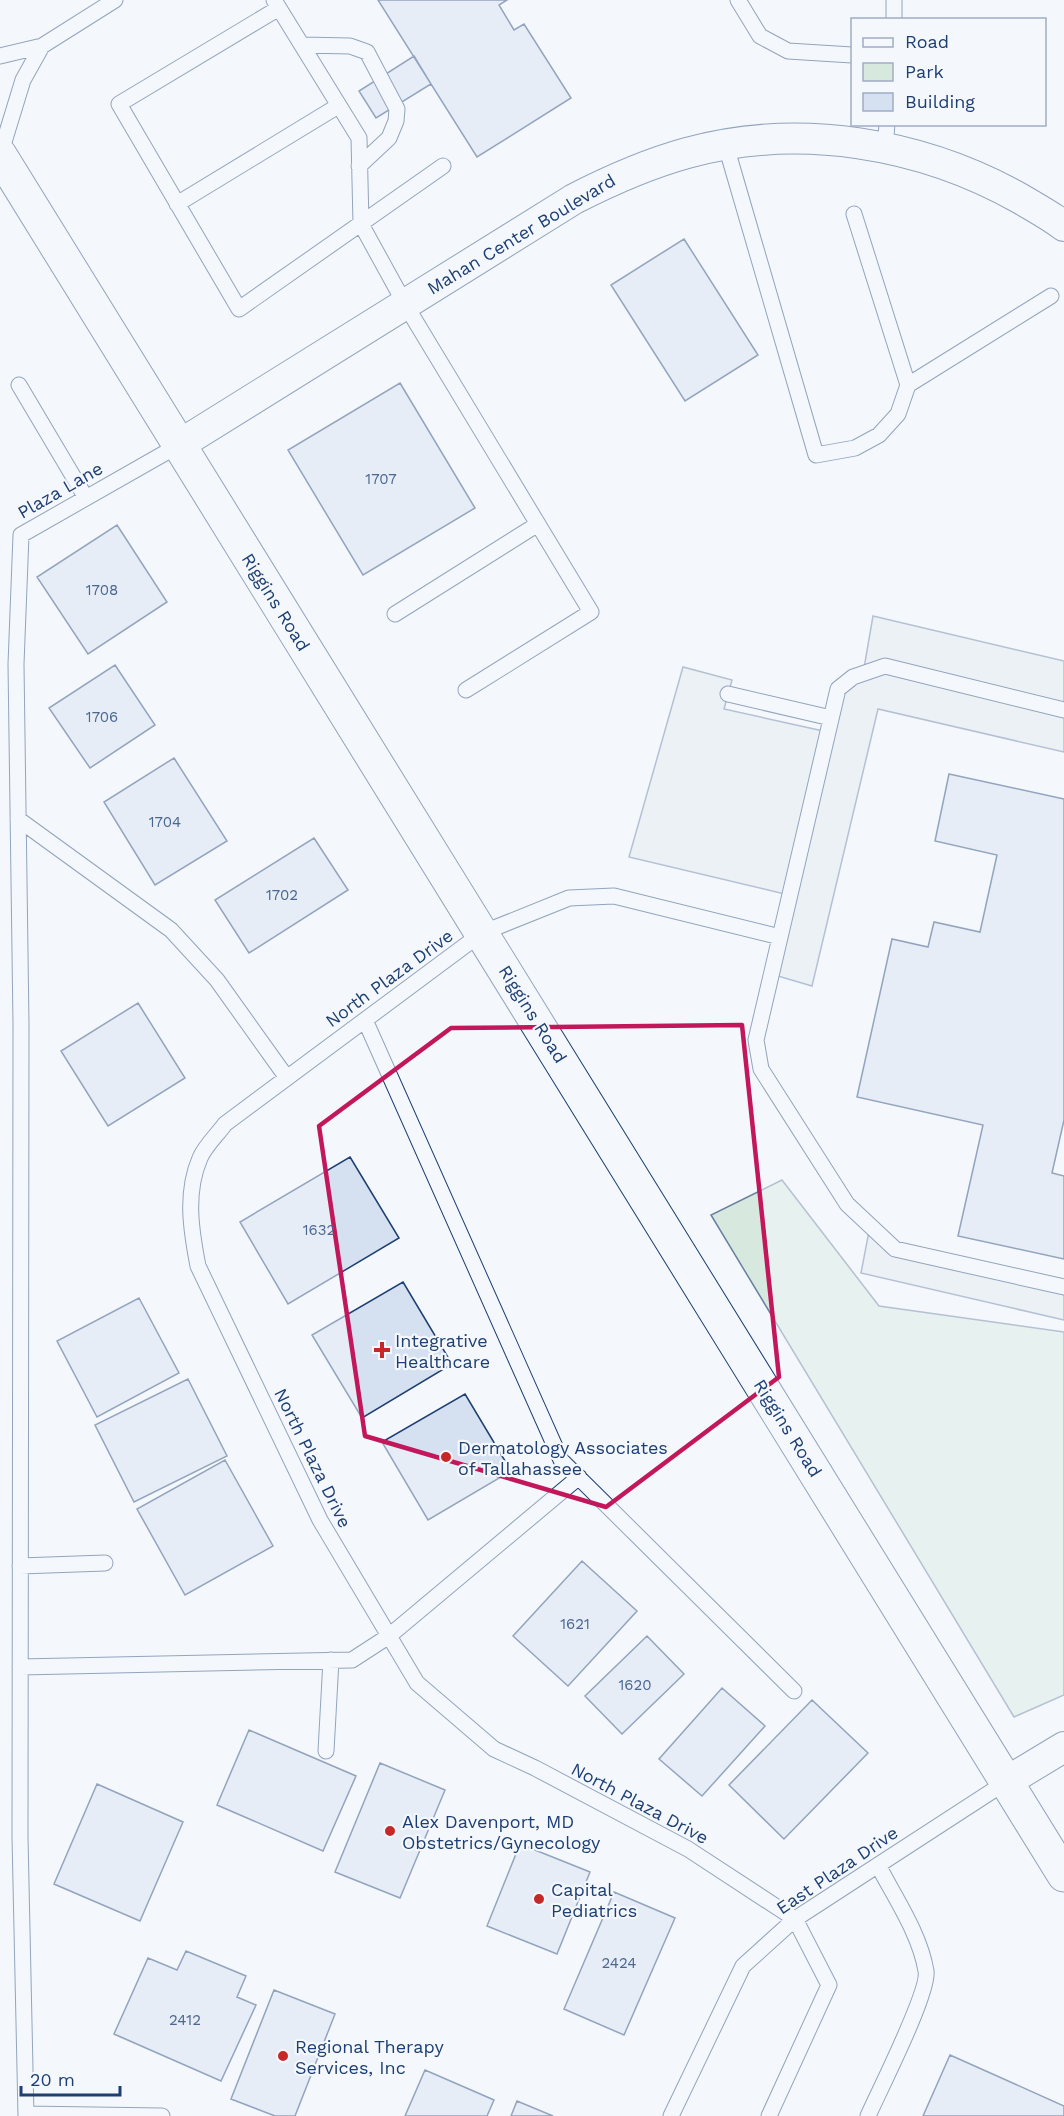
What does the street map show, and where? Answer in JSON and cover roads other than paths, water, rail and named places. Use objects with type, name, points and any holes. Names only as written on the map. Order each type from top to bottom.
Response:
[{"type":"street","name":"Mahan Center Boulevard","points":[[179,445],[574,199],[620,176],[689,152],[753,141],[886,136],[939,161],[990,181],[1064,226]]},
{"type":"street","name":"Riggins Road","points":[[0,155],[1064,1875]]},
{"type":"street","points":[[1006,1782],[1064,1747]]},
{"type":"lane","points":[[0,56],[42,46],[115,0]]},
{"type":"lane","points":[[738,0],[760,36],[788,51],[851,55]]},
{"type":"lane","points":[[894,0],[894,18]]},
{"type":"lane","points":[[444,166],[361,224],[239,309],[119,105],[276,4],[359,138],[361,224],[405,304],[591,612],[466,690]]},
{"type":"lane","points":[[302,45],[350,46],[367,52],[397,109],[396,122],[389,138],[359,166]]},
{"type":"lane","points":[[0,155],[23,80],[42,46]]},
{"type":"lane","points":[[177,204],[338,106]]},
{"type":"lane","points":[[726,146],[816,455],[855,448],[879,435],[897,414],[908,386],[1051,296]]},
{"type":"lane","points":[[854,214],[908,386]]},
{"type":"lane","points":[[20,385],[86,498]]},
{"type":"lane","name":"Plaza Lane","points":[[26,2115],[20,1837],[21,1024],[16,664],[21,535],[179,445]]},
{"type":"lane","points":[[396,614],[538,524]]},
{"type":"lane","points":[[1064,710],[885,666],[853,677],[838,689],[756,1040],[761,1069],[847,1204],[895,1249],[1064,1287]]},
{"type":"lane","points":[[728,694],[831,718]]},
{"type":"lane","points":[[18,819],[171,930],[217,980],[287,1078]]},
{"type":"lane","name":"North Plaza Drive","points":[[780,937],[614,896],[569,898],[482,933],[225,1124],[201,1156],[191,1188],[191,1229],[198,1266],[320,1520],[417,1683],[494,1749],[535,1768],[688,1849],[795,1919]]},
{"type":"lane","points":[[365,1020],[561,1460],[794,1691]]},
{"type":"lane","points":[[20,1667],[352,1660],[389,1636],[579,1478]]},
{"type":"lane","points":[[20,1566],[105,1563]]},
{"type":"lane","points":[[326,1751],[331,1660]]},
{"type":"lane","name":"East Plaza Drive","points":[[671,2116],[742,1966],[795,1919],[1006,1782]]},
{"type":"lane","points":[[868,2116],[922,1996],[927,1972],[915,1936],[878,1866]]},
{"type":"lane","points":[[769,2116],[829,1984],[795,1919]]},
{"type":"lane","points":[[26,2115],[162,2116]]},
{"type":"place","name":"Integrative Healthcare","points":[[382,1350]]},
{"type":"place","name":"Dermatology Associates of Tallahassee","points":[[446,1457]]},
{"type":"place","name":"Alex Davenport, MD Obstetrics/Gynecology","points":[[390,1831]]},
{"type":"place","name":"Capital Pediatrics","points":[[539,1899]]},
{"type":"place","name":"Regional Therapy Services, Inc","points":[[283,2056]]}]
